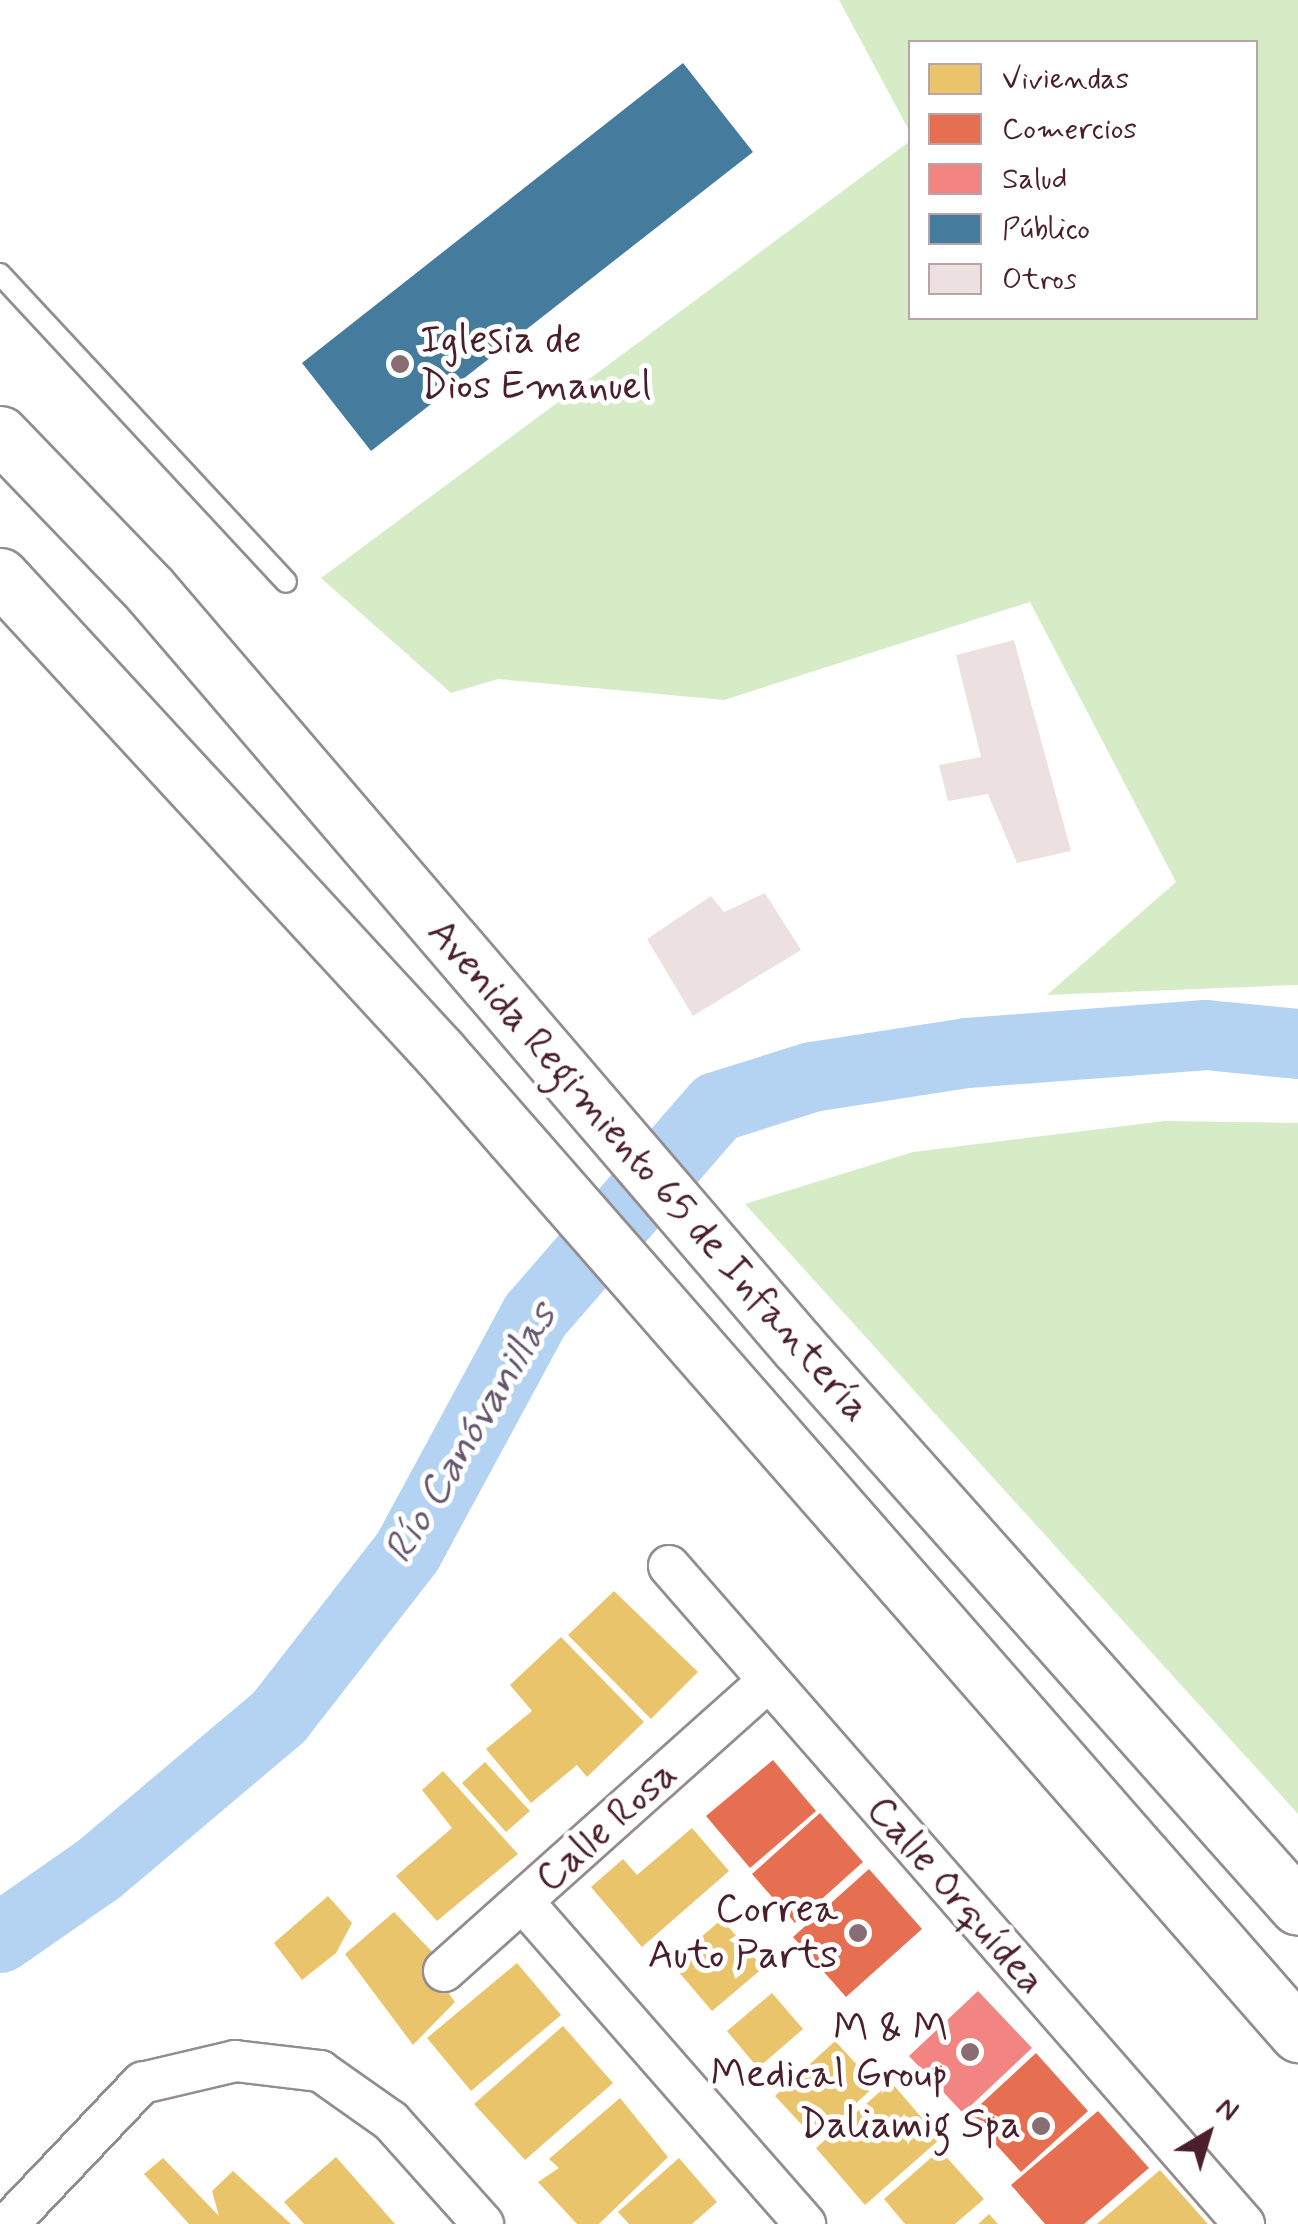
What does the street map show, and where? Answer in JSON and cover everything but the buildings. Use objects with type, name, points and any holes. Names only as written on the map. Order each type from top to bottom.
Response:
[{"type":"main road","name":"Avenida Regimiento 65 de Infantería","points":[[0,434],[150,590],[798,1346],[1298,1908]]},
{"type":"main road","name":"Avenida Regimiento 65 de Infantería","points":[[0,576],[439,1052],[1298,2034]]},
{"type":"street","name":"Calle Orquídea","points":[[669,1566],[1244,2224]]},
{"type":"street","name":"Calle Rosa","points":[[444,1972],[768,1681]]},
{"type":"street","points":[[524,1902],[806,2224]]},
{"type":"street","points":[[8,2224],[142,2083],[235,2061],[320,2070],[392,2121],[483,2224]]},
{"type":"lane","points":[[0,274],[286,582]]},
{"type":"green space","points":[[839,0],[1298,0],[1298,985],[1047,995],[1176,882],[1030,602],[724,700],[498,679],[451,693],[321,578],[908,142],[908,320],[1258,320],[1258,40],[908,40],[908,128]]},
{"type":"green space","points":[[1165,1121],[1298,1123],[1298,1814],[745,1204],[913,1152]]},
{"type":"waterway","name":"Río Canóvanillas","points":[[0,1938],[98,1870],[279,1717],[408,1551],[535,1316],[717,1107],[812,1077],[967,1053],[1206,1035],[1298,1044]]},
{"type":"place","name":"Iglesia de Dios Emanuel","points":[[400,364]]},
{"type":"place","name":"Correa Auto Parts","points":[[858,1933]]},
{"type":"place","name":"M & M Medical Group","points":[[970,2052]]},
{"type":"place","name":"Daliamig Spa","points":[[1041,2126]]}]
